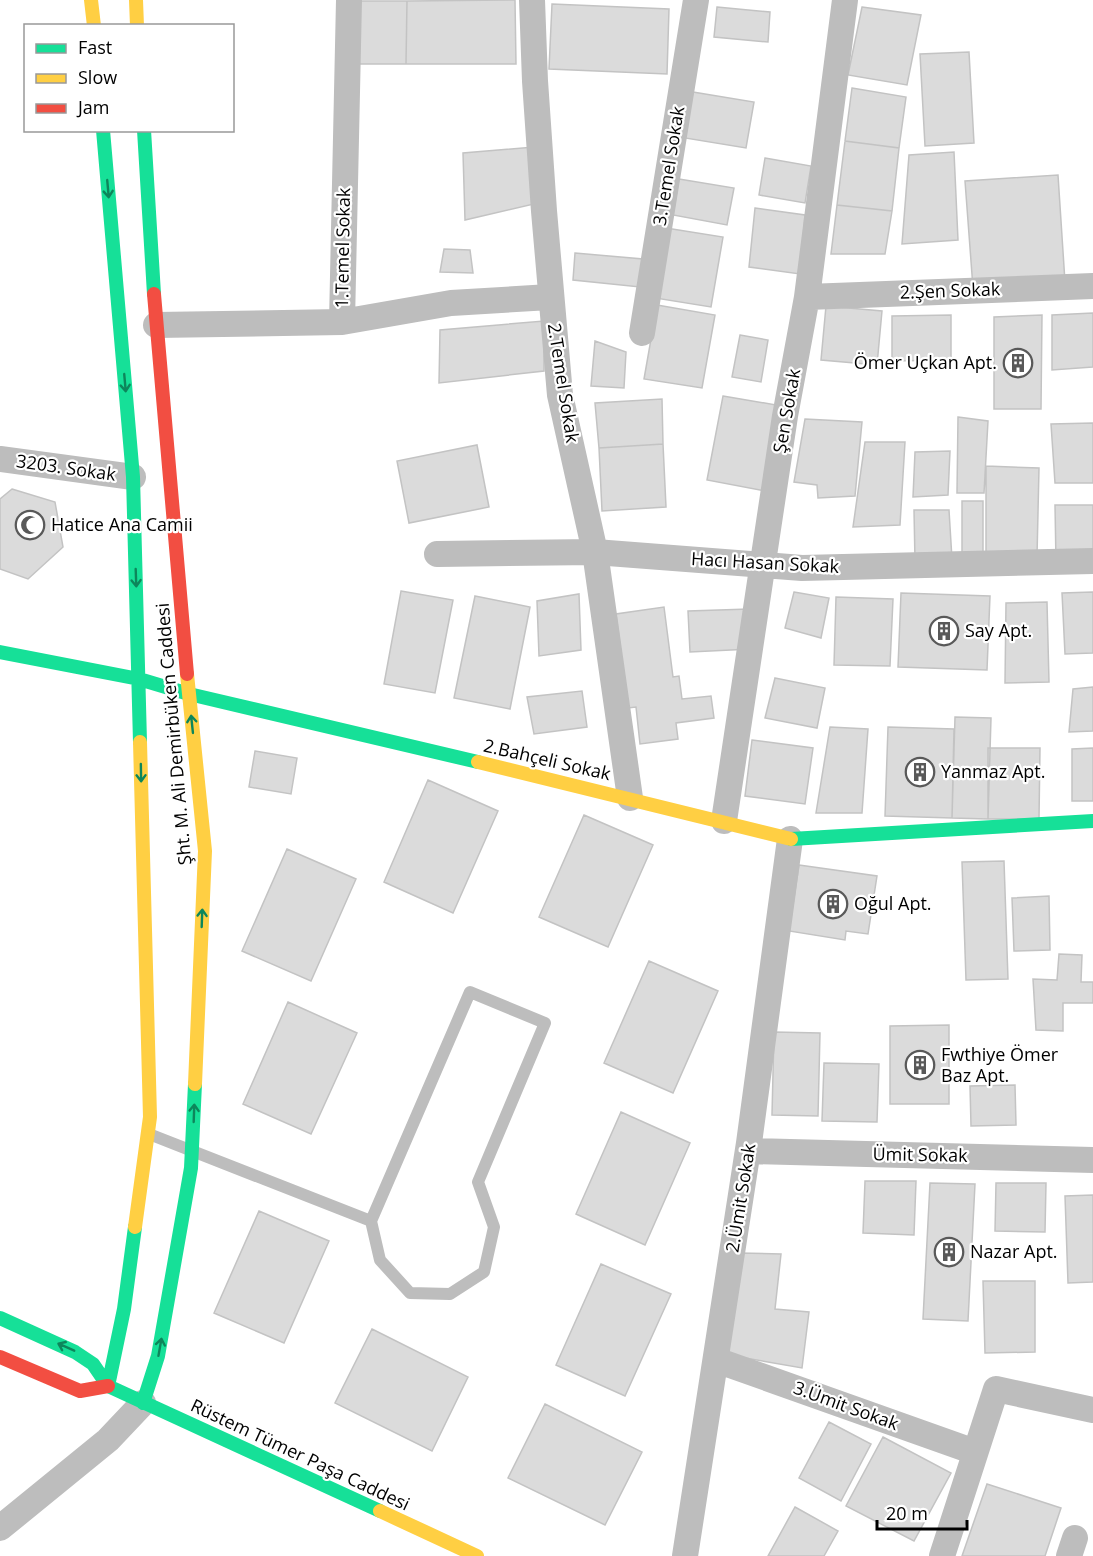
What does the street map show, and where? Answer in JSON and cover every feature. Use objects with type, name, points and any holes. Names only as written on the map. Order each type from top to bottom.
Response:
[{"type":"street","points":[[92,0],[94,24]]},
{"type":"street","points":[[136,0],[137,24]]},
{"type":"street","name":"1.Temel Sokak","points":[[349,0],[342,322],[451,303],[550,297]]},
{"type":"street","name":"2.Temel Sokak","points":[[532,0],[535,81],[550,297],[560,395],[595,552],[630,798]]},
{"type":"street","name":"3.Temel Sokak","points":[[642,333],[696,0]]},
{"type":"street","name":"Şen Sokak","points":[[724,821],[785,416],[807,297],[845,0]]},
{"type":"street","name":"Şht. M. Ali Demirbüken Caddesi","points":[[103,132],[133,477],[150,1117],[124,1309],[108,1386]]},
{"type":"street","name":"Şht. M. Ali Demirbüken Caddesi","points":[[143,1403],[158,1356],[191,1168],[205,851],[156,325],[144,132]]},
{"type":"street","name":"2.Şen Sokak","points":[[807,297],[1093,286]]},
{"type":"street","points":[[156,325],[342,322]]},
{"type":"street","name":"3203. Sokak","points":[[0,459],[133,477]]},
{"type":"street","name":"Hacı Hasan Sokak","points":[[437,554],[595,552],[802,568],[1093,561]]},
{"type":"street","name":"2.Bahçeli Sokak","points":[[0,652],[139,679],[189,694],[630,798],[790,839],[1093,822]]},
{"type":"street","name":"2.Ümit Sokak","points":[[685,1556],[748,1151],[790,839]]},
{"type":"street","name":"Ümit Sokak","points":[[748,1151],[1093,1160]]},
{"type":"street","name":"Rüstem Tümer Paşa Caddesi","points":[[0,1318],[75,1352],[93,1364],[108,1386],[477,1556]]},
{"type":"street","points":[[0,1357],[80,1391],[108,1386]]},
{"type":"street","name":"3.Ümit Sokak","points":[[716,1360],[975,1452]]},
{"type":"street","points":[[942,1556],[996,1389],[1093,1410]]},
{"type":"street","points":[[0,1528],[108,1440],[143,1403]]},
{"type":"lane","points":[[470,992],[544,1023],[478,1182],[494,1227],[484,1272],[450,1294],[410,1293],[380,1260],[371,1221],[470,992]]},
{"type":"lane","points":[[148,1134],[371,1221]]},
{"type":"building","points":[[515,0],[516,64],[406,64],[407,1]]},
{"type":"building","points":[[357,1],[407,1],[406,64],[357,64]]},
{"type":"building","points":[[552,4],[669,9],[667,74],[549,69]]},
{"type":"building","points":[[717,7],[770,12],[768,42],[714,37]]},
{"type":"building","points":[[862,7],[921,15],[907,85],[848,75]]},
{"type":"building","points":[[969,52],[974,143],[925,146],[920,54]]},
{"type":"building","points":[[852,88],[906,97],[899,148],[845,141]]},
{"type":"building","points":[[693,92],[754,102],[746,148],[685,138]]},
{"type":"building","points":[[845,141],[899,148],[892,211],[837,205]]},
{"type":"building","points":[[534,147],[534,204],[465,220],[463,153]]},
{"type":"building","points":[[954,152],[958,240],[902,244],[909,155]]},
{"type":"building","points":[[765,158],[811,166],[805,203],[759,195]]},
{"type":"building","points":[[1058,175],[1065,282],[973,288],[965,181]]},
{"type":"building","points":[[679,179],[734,188],[727,225],[673,215]]},
{"type":"building","points":[[837,205],[892,211],[885,254],[831,254]]},
{"type":"building","points":[[755,208],[805,215],[800,274],[749,267]]},
{"type":"building","points":[[666,228],[723,237],[711,307],[655,298]]},
{"type":"building","points":[[444,249],[470,250],[473,273],[440,272]]},
{"type":"building","points":[[575,253],[643,259],[640,287],[573,280]]},
{"type":"building","points":[[657,305],[715,315],[702,388],[644,379]]},
{"type":"building","points":[[826,306],[882,311],[877,365],[821,360]]},
{"type":"building","points":[[1093,313],[1093,367],[1052,370],[1052,315]]},
{"type":"building","points":[[951,315],[951,360],[892,361],[892,316]]},
{"type":"building","name":"Ömer Uçkan Apt.","points":[[1042,315],[1041,409],[994,409],[994,317]]},
{"type":"building","points":[[544,321],[544,371],[439,383],[440,330]]},
{"type":"building","points":[[740,335],[768,340],[761,382],[732,377]]},
{"type":"building","points":[[595,341],[626,352],[624,388],[591,386]]},
{"type":"building","points":[[723,396],[782,406],[765,491],[707,480]]},
{"type":"building","points":[[662,399],[663,444],[599,448],[595,403]]},
{"type":"building","points":[[958,417],[988,421],[984,493],[957,493]]},
{"type":"building","points":[[805,419],[862,422],[855,496],[818,498],[817,485],[794,482]]},
{"type":"building","points":[[1093,423],[1093,483],[1055,483],[1051,424]]},
{"type":"building","points":[[865,442],[905,442],[900,525],[853,527]]},
{"type":"building","points":[[663,444],[666,507],[602,511],[599,448]]},
{"type":"building","points":[[477,445],[489,507],[409,523],[397,461]]},
{"type":"building","points":[[950,451],[948,495],[913,497],[915,452]]},
{"type":"building","points":[[986,466],[1039,468],[1037,557],[986,559]]},
{"type":"building","name":"Hatice Ana Camii","points":[[12,489],[55,502],[63,547],[28,579],[0,569],[0,499]]},
{"type":"building","points":[[962,501],[983,501],[983,555],[962,556]]},
{"type":"building","points":[[1055,505],[1093,505],[1093,558],[1056,562]]},
{"type":"building","points":[[914,510],[949,510],[952,559],[915,561]]},
{"type":"building","points":[[401,591],[453,600],[435,693],[384,684]]},
{"type":"building","points":[[794,592],[829,598],[821,638],[785,628]]},
{"type":"building","points":[[1093,592],[1093,653],[1065,654],[1062,593]]},
{"type":"building","name":"Say Apt.","points":[[901,593],[990,596],[987,670],[898,667]]},
{"type":"building","points":[[579,594],[581,650],[539,656],[537,601]]},
{"type":"building","points":[[475,596],[530,607],[510,709],[454,698]]},
{"type":"building","points":[[836,597],[893,599],[890,666],[834,665]]},
{"type":"building","points":[[1047,602],[1049,682],[1005,683],[1006,603]]},
{"type":"building","points":[[664,607],[673,677],[679,676],[682,699],[711,696],[714,718],[676,723],[678,739],[640,744],[636,707],[628,708],[616,614]]},
{"type":"building","points":[[749,609],[751,649],[690,652],[688,611]]},
{"type":"building","points":[[775,678],[825,688],[817,728],[765,718]]},
{"type":"building","points":[[1093,687],[1093,731],[1069,732],[1073,689]]},
{"type":"building","points":[[582,691],[587,727],[534,734],[527,697]]},
{"type":"building","points":[[955,717],[991,718],[988,819],[952,818]]},
{"type":"building","points":[[830,727],[868,729],[862,813],[816,813]]},
{"type":"building","name":"Yanmaz Apt.","points":[[888,727],[954,729],[952,818],[885,816]]},
{"type":"building","points":[[752,740],[813,748],[805,804],[745,796]]},
{"type":"building","points":[[988,748],[1040,748],[1039,819],[988,819]]},
{"type":"building","points":[[1093,748],[1093,801],[1072,801],[1072,749]]},
{"type":"building","points":[[255,751],[297,758],[291,794],[249,787]]},
{"type":"building","points":[[428,780],[498,811],[453,913],[384,882]]},
{"type":"building","points":[[584,815],[653,845],[608,947],[539,917]]},
{"type":"building","points":[[287,849],[356,879],[311,981],[242,951]]},
{"type":"building","points":[[1004,861],[1008,979],[966,980],[962,862]]},
{"type":"building","name":"Oğul Apt.","points":[[799,865],[877,876],[868,934],[846,931],[845,940],[789,931]]},
{"type":"building","points":[[1049,896],[1050,950],[1014,951],[1012,898]]},
{"type":"building","points":[[1059,954],[1082,955],[1081,982],[1093,982],[1093,1003],[1063,1003],[1063,1031],[1036,1030],[1033,979],[1057,980]]},
{"type":"building","points":[[649,961],[718,991],[673,1093],[604,1063]]},
{"type":"building","points":[[288,1002],[357,1033],[311,1134],[243,1104]]},
{"type":"building","name":"Fwthiye Ömer Baz Apt.","points":[[949,1025],[949,1104],[890,1104],[890,1026]]},
{"type":"building","points":[[774,1032],[820,1033],[818,1116],[772,1115]]},
{"type":"building","points":[[824,1063],[879,1064],[877,1122],[822,1121]]},
{"type":"building","points":[[1015,1085],[1016,1125],[971,1126],[970,1086]]},
{"type":"building","points":[[621,1112],[690,1143],[645,1245],[576,1214]]},
{"type":"building","points":[[865,1181],[916,1181],[914,1235],[863,1233]]},
{"type":"building","name":"Nazar Apt.","points":[[930,1183],[975,1184],[968,1321],[923,1319]]},
{"type":"building","points":[[996,1183],[1046,1183],[1045,1232],[995,1231]]},
{"type":"building","points":[[1093,1195],[1093,1282],[1068,1283],[1065,1196]]},
{"type":"building","points":[[259,1211],[329,1241],[284,1343],[214,1313]]},
{"type":"building","points":[[739,1253],[781,1254],[775,1309],[809,1312],[802,1368],[722,1354]]},
{"type":"building","points":[[601,1264],[671,1294],[625,1396],[556,1365]]},
{"type":"building","points":[[983,1281],[1035,1281],[1035,1352],[985,1353]]},
{"type":"building","points":[[372,1329],[468,1377],[432,1451],[335,1403]]},
{"type":"building","points":[[545,1404],[642,1452],[605,1525],[508,1478]]},
{"type":"building","points":[[829,1422],[871,1444],[841,1501],[799,1478]]},
{"type":"building","points":[[883,1437],[951,1473],[914,1541],[846,1506]]},
{"type":"building","points":[[987,1484],[1061,1508],[1045,1556],[962,1556]]},
{"type":"building","points":[[795,1507],[838,1531],[824,1556],[768,1556]]},
{"type":"traffic: fast","points":[[103,132],[133,477],[140,742]]},
{"type":"traffic: fast","points":[[144,132],[154,294]]},
{"type":"traffic: fast","points":[[0,652],[139,679],[189,694],[478,762]]},
{"type":"traffic: fast","points":[[791,839],[1093,821]]},
{"type":"traffic: fast","points":[[143,1403],[158,1356],[191,1168],[195,1084]]},
{"type":"traffic: fast","points":[[108,1386],[124,1309],[135,1227]]},
{"type":"traffic: fast","points":[[0,1318],[75,1352],[93,1364],[108,1386],[380,1511]]},
{"type":"traffic: slow","points":[[91,0],[94,24]]},
{"type":"traffic: slow","points":[[136,0],[137,24]]},
{"type":"traffic: slow","points":[[187,674],[205,851],[195,1084]]},
{"type":"traffic: slow","points":[[135,1227],[150,1117],[140,742]]},
{"type":"traffic: slow","points":[[478,762],[791,839]]},
{"type":"traffic: slow","points":[[380,1511],[477,1556]]},
{"type":"traffic: jam","points":[[154,294],[187,674]]},
{"type":"traffic: jam","points":[[0,1357],[80,1391],[108,1386]]},
{"type":"place","name":"Ömer Uçkan Apt.","points":[[1018,363]]},
{"type":"place","name":"Hatice Ana Camii","points":[[30,525]]},
{"type":"place","name":"Say Apt.","points":[[944,631]]},
{"type":"place","name":"Yanmaz Apt.","points":[[920,772]]},
{"type":"place","name":"Oğul Apt.","points":[[833,904]]},
{"type":"place","name":"Fwthiye Ömer Baz Apt.","points":[[920,1065]]},
{"type":"place","name":"Nazar Apt.","points":[[949,1252]]}]
